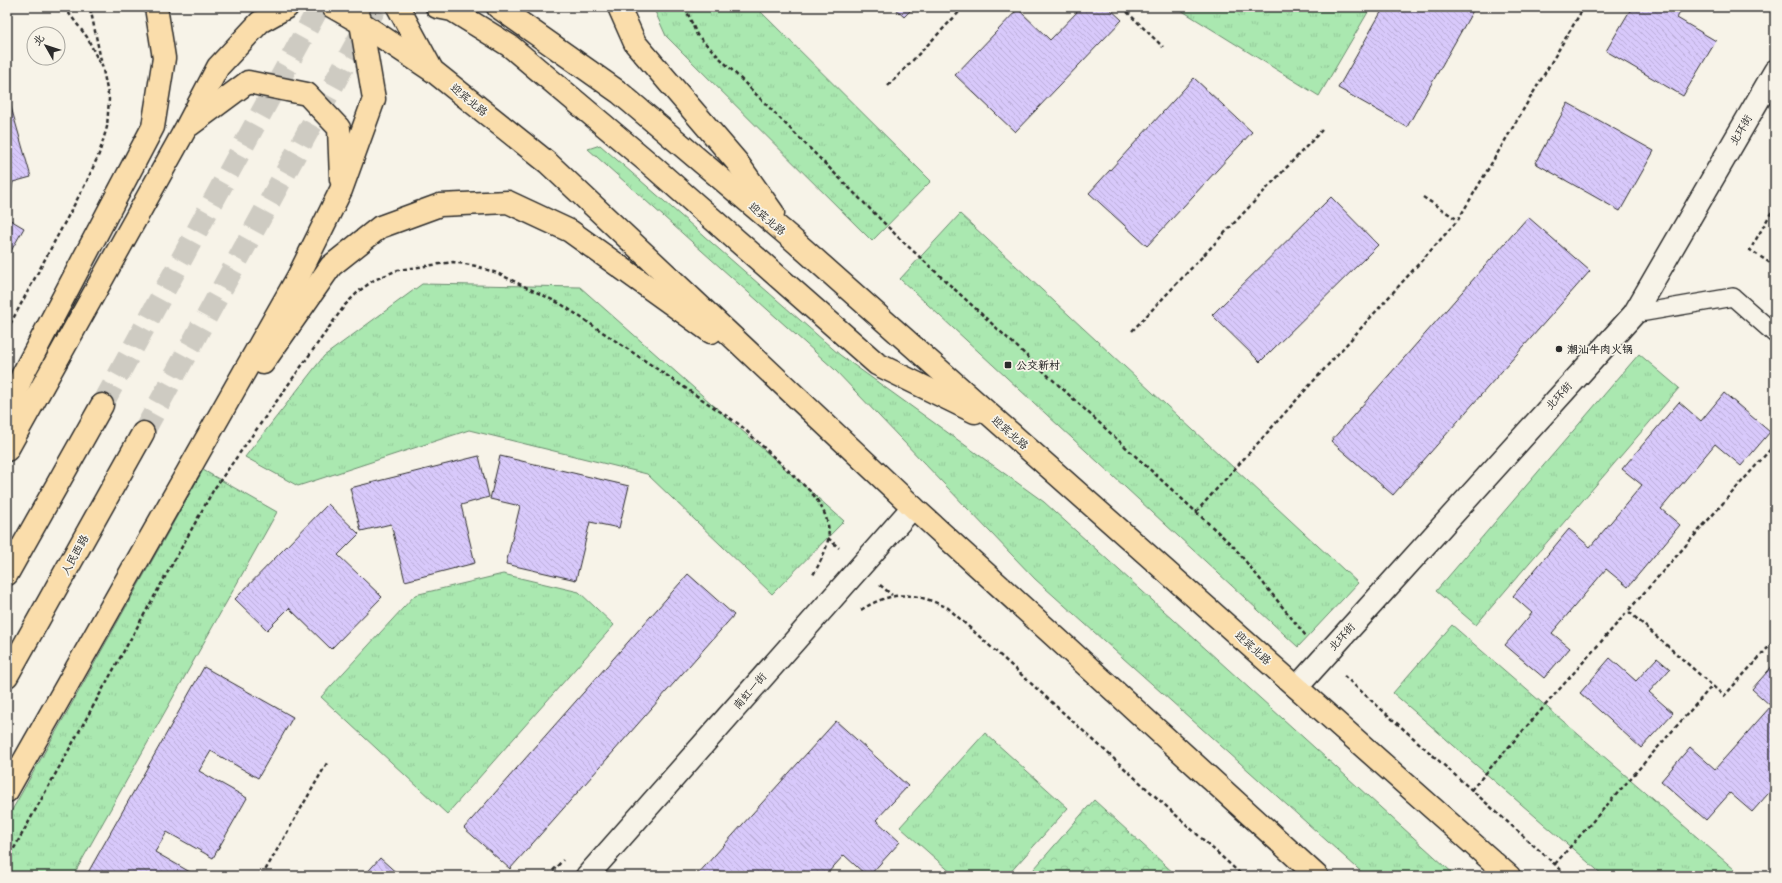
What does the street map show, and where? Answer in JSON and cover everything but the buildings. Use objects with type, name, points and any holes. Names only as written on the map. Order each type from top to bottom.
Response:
[{"type":"main road","points":[[7,412],[23,374],[153,127],[164,58],[156,7]]},
{"type":"main road","points":[[7,450],[186,128],[218,66],[260,22],[287,7]]},
{"type":"main road","name":"迎宾北路","points":[[333,7],[358,15],[433,71],[548,163],[913,507],[1317,876]]},
{"type":"main road","points":[[398,7],[433,71]]},
{"type":"main road","points":[[437,7],[452,10],[510,46],[650,164],[877,364],[1001,425]]},
{"type":"main road","name":"迎宾北路","points":[[498,7],[620,93],[791,238],[1509,876]]},
{"type":"main road","points":[[619,7],[635,43],[737,162],[791,238]]},
{"type":"main road","points":[[7,791],[298,277],[341,190],[374,99],[358,15]]},
{"type":"main road","points":[[186,128],[248,82],[307,94],[339,128],[341,190]]},
{"type":"main road","points":[[190,468],[331,266],[380,227],[440,205],[508,202],[570,231],[780,381]]},
{"type":"main road","points":[[7,574],[102,405]]},
{"type":"main road","name":"人民西路","points":[[7,676],[143,433]]},
{"type":"street","name":"北环街","points":[[1297,687],[1634,314],[1775,71]]},
{"type":"street","name":"南虹一街","points":[[586,876],[913,507]]},
{"type":"lane","points":[[1634,314],[1733,297],[1775,334]]},
{"type":"path","points":[[64,7],[87,37],[102,67]]},
{"type":"path","points":[[7,330],[87,181],[99,154],[107,127],[109,99],[90,7]]},
{"type":"path","points":[[684,7],[697,35],[899,238],[1234,547],[1323,658],[1568,876]]},
{"type":"path","points":[[888,86],[964,7]]},
{"type":"path","points":[[1122,7],[1163,47]]},
{"type":"path","points":[[1196,512],[1458,220],[1584,7]]},
{"type":"path","points":[[1132,331],[1322,130]]},
{"type":"path","points":[[1423,197],[1458,220]]},
{"type":"path","points":[[1775,206],[1750,250],[1775,266]]},
{"type":"path","points":[[7,861],[214,489],[345,305],[359,291],[374,280],[398,270],[426,264],[453,262],[476,266],[497,273],[560,304],[740,425],[812,493],[822,506],[829,524],[828,544],[812,576]]},
{"type":"path","points":[[1471,790],[1775,444]]},
{"type":"path","points":[[857,613],[874,602],[892,596],[908,595],[929,598],[948,608],[1243,876]]},
{"type":"path","points":[[1628,611],[1724,696],[1775,640]]},
{"type":"path","points":[[1555,864],[1712,686]]},
{"type":"path","points":[[262,876],[327,763]]},
{"type":"path","points":[[548,876],[564,858]]},
{"type":"green space","points":[[653,7],[756,7],[931,181],[872,241],[666,36]]},
{"type":"green space","points":[[1176,7],[1371,7],[1319,96]]},
{"type":"green space","points":[[600,145],[840,355],[1044,502],[1456,876],[1366,876],[1035,579],[834,369],[588,149]]},
{"type":"green space","points":[[960,214],[1358,583],[1298,647],[900,279]]},
{"type":"green space","points":[[422,284],[580,287],[844,521],[772,594],[647,474],[469,430],[298,486],[245,457],[324,356]]},
{"type":"green space","points":[[1639,354],[1679,388],[1476,625],[1436,591]]},
{"type":"green space","points":[[203,470],[277,512],[73,876],[7,876],[7,819]]},
{"type":"green space","points":[[503,574],[579,592],[614,625],[447,814],[321,697],[415,595]]},
{"type":"green space","points":[[1452,625],[1742,876],[1604,876],[1393,693]]},
{"type":"green space","points":[[985,733],[1068,808],[1007,876],[955,876],[900,827]]},
{"type":"green space","points":[[1094,800],[1177,876],[1028,876]]},
{"type":"tunnel","points":[[102,405],[319,7]]},
{"type":"tunnel","points":[[143,433],[376,7]]},
{"type":"place","name":"潮汕牛肉火锅","points":[[1559,349]]},
{"type":"place","name":"公交新村","points":[[1008,365]]}]
